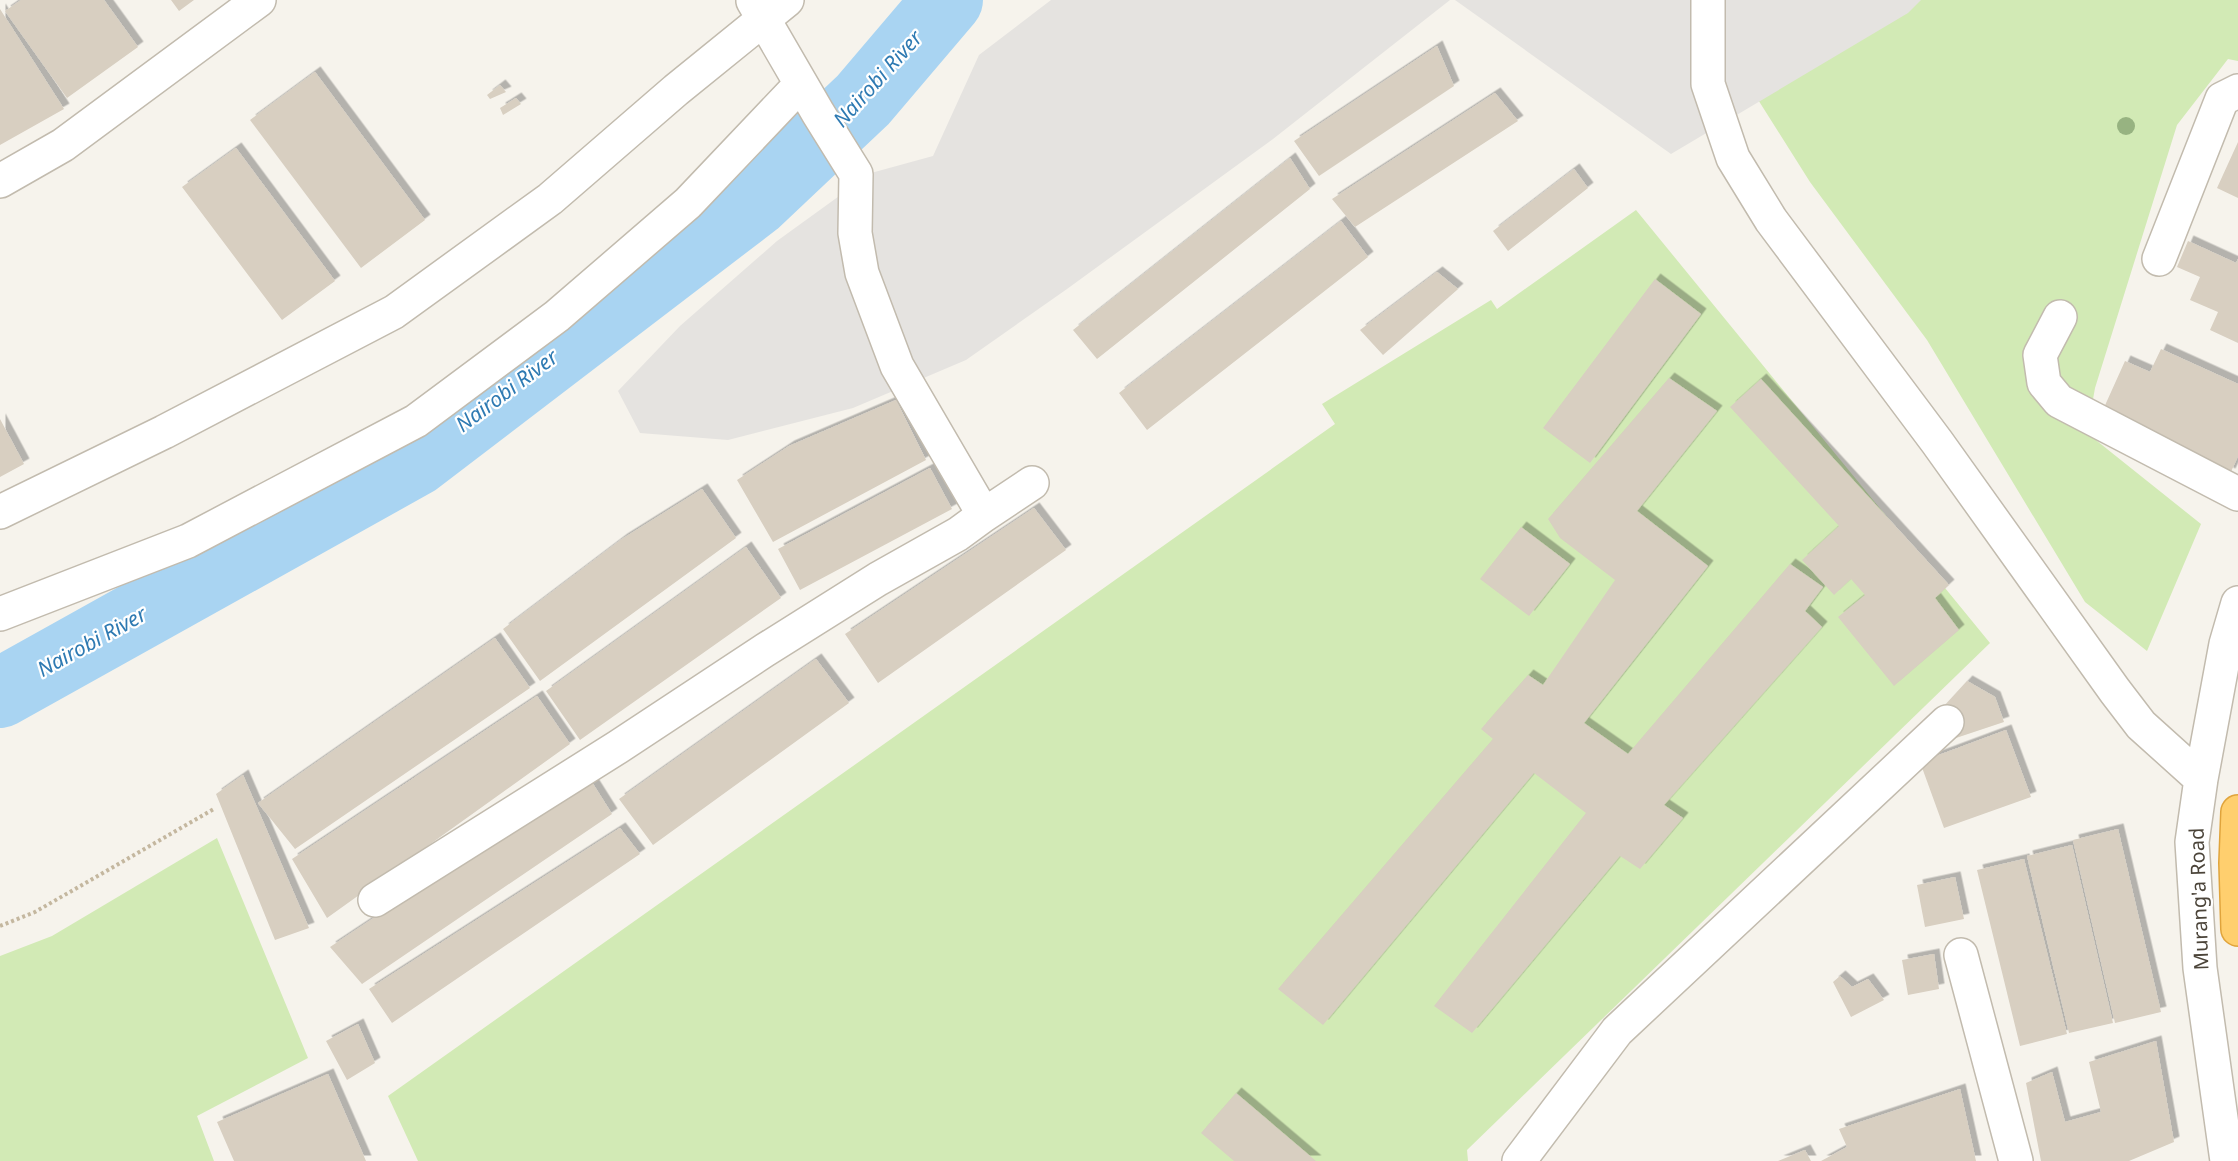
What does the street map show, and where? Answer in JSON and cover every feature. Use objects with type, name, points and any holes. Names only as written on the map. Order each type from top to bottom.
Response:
[{"type":"highway","name":"Murang'a Road","points":[[2238,812],[2236,863],[2238,929]]},
{"type":"street","points":[[0,182],[63,145],[260,0]]},
{"type":"street","points":[[1708,0],[1708,84],[1734,158],[1771,220],[1937,442],[2141,725],[2201,779]]},
{"type":"street","points":[[0,512],[164,432],[394,312],[550,199],[676,90],[768,6],[801,84],[856,174],[855,233],[862,273],[897,366],[984,515]]},
{"type":"street","points":[[0,614],[188,540],[416,421],[557,316],[679,210],[801,84]]},
{"type":"street","points":[[2159,259],[2222,99],[2238,91]]},
{"type":"street","points":[[2060,317],[2040,355],[2043,383],[2059,401],[2238,494]]},
{"type":"street","points":[[375,900],[878,579],[958,534],[1032,483]]},
{"type":"street","name":"Murang'a Road","points":[[2227,1161],[2200,968],[2192,842],[2226,644],[2238,603]]},
{"type":"street","points":[[1519,1161],[1617,1030],[1947,722]]},
{"type":"street","points":[[1960,955],[2016,1161]]},
{"type":"path","points":[[0,926],[35,912],[214,809]]},
{"type":"green space","points":[[1885,0],[2238,0],[2238,61],[2228,59],[2177,125],[2095,388],[2087,433],[2201,524],[2147,651],[2085,602],[1927,340],[1810,182],[1750,87]]},
{"type":"green space","points":[[1636,210],[1990,643],[1467,1150],[1468,1161],[418,1161],[388,1096],[1335,424],[1322,404],[1491,300],[1497,309]]},
{"type":"green space","points":[[217,838],[308,1058],[197,1116],[214,1161],[0,1161],[0,956],[52,936]]},
{"type":"shaded area","points":[[1051,0],[1450,0],[1273,139],[966,360],[853,408],[728,440],[640,433],[618,391],[680,326],[777,241],[871,173],[933,156],[979,55]]},
{"type":"shaded area","points":[[1455,0],[1921,0],[1908,13],[1671,154]]},
{"type":"building","points":[[21,0],[104,0],[138,47],[67,98],[5,11]]},
{"type":"building","points":[[171,0],[194,0],[179,11]]},
{"type":"building","points":[[0,9],[64,109],[0,145]]},
{"type":"building","points":[[1437,46],[1454,86],[1319,176],[1294,141]]},
{"type":"building","points":[[315,72],[425,220],[361,268],[250,120]]},
{"type":"building","points":[[500,85],[506,92],[490,99],[487,95]]},
{"type":"building","points":[[1495,93],[1518,121],[1355,227],[1332,199]]},
{"type":"building","points":[[516,98],[521,104],[503,115],[500,108]]},
{"type":"building","points":[[2238,142],[2238,198],[2217,188]]},
{"type":"building","points":[[236,148],[335,281],[282,320],[182,187]]},
{"type":"building","points":[[1290,158],[1310,189],[1097,359],[1073,330]]},
{"type":"building","points":[[1574,169],[1588,188],[1508,251],[1493,231]]},
{"type":"building","points":[[1341,221],[1368,257],[1147,430],[1119,393]]},
{"type":"building","points":[[2188,241],[2236,263],[2238,259],[2238,343],[2210,330],[2218,312],[2190,300],[2200,277],[2177,267]]},
{"type":"building","points":[[1437,272],[1458,289],[1383,355],[1360,330]]},
{"type":"building","points":[[1655,279],[1701,314],[1590,463],[1543,428]]},
{"type":"building","points":[[2161,349],[2238,384],[2238,456],[2230,474],[2102,412],[2125,361],[2150,372]]},
{"type":"building","points":[[1669,378],[1717,411],[1637,511],[1708,566],[1584,723],[1628,754],[1790,564],[1823,587],[1805,611],[1822,627],[1664,805],[1683,818],[1640,869],[1620,856],[1472,1033],[1434,1006],[1586,813],[1534,773],[1323,1025],[1278,989],[1493,739],[1481,729],[1528,675],[1543,685],[1615,580],[1560,538],[1548,519]]},
{"type":"building","points":[[1761,379],[1949,585],[1935,598],[1959,630],[1894,686],[1838,617],[1865,595],[1851,579],[1834,595],[1802,560],[1839,526],[1730,407]]},
{"type":"building","points":[[896,400],[926,460],[773,542],[737,480],[789,446]]},
{"type":"building","points":[[0,419],[24,464],[0,477]]},
{"type":"building","points":[[930,468],[952,509],[800,590],[778,549]]},
{"type":"building","points":[[702,489],[736,538],[540,681],[503,629],[622,539]]},
{"type":"building","points":[[1034,508],[1066,550],[878,683],[845,634]]},
{"type":"building","points":[[1521,527],[1570,564],[1529,616],[1480,579]]},
{"type":"building","points":[[746,547],[781,598],[580,740],[546,691]]},
{"type":"building","points":[[495,638],[530,688],[295,849],[258,803]]},
{"type":"building","points":[[816,659],[849,703],[653,845],[619,799]]},
{"type":"building","points":[[1967,681],[1995,697],[2004,722],[1926,748],[1934,717]]},
{"type":"building","points":[[537,696],[570,744],[327,918],[292,859]]},
{"type":"building","points":[[2006,730],[2031,797],[1944,828],[1920,762]]},
{"type":"building","points":[[243,775],[309,928],[275,940],[216,794]]},
{"type":"building","points":[[588,776],[612,814],[362,984],[330,947]]},
{"type":"building","points":[[620,828],[640,854],[392,1023],[369,989]]},
{"type":"building","points":[[2118,829],[2161,1012],[2115,1023],[2073,840]]},
{"type":"building","points":[[2072,845],[2113,1023],[2069,1033],[2027,856]]},
{"type":"building","points":[[2024,859],[2067,1034],[2020,1046],[1977,870]]},
{"type":"building","points":[[1955,877],[1964,919],[1925,927],[1917,885]]},
{"type":"building","points":[[1934,954],[1939,989],[1908,995],[1902,960]]},
{"type":"building","points":[[1840,976],[1852,987],[1868,979],[1884,1000],[1851,1017],[1833,982]]},
{"type":"building","points":[[358,1024],[375,1063],[347,1080],[326,1041]]},
{"type":"building","points":[[2156,1041],[2174,1142],[2129,1161],[2041,1161],[2026,1083],[2052,1072],[2065,1122],[2101,1112],[2089,1062]]},
{"type":"building","points":[[328,1074],[366,1161],[234,1161],[217,1122]]},
{"type":"building","points":[[1960,1089],[1976,1161],[1821,1161],[1847,1147],[1839,1129]]},
{"type":"building","points":[[1236,1093],[1316,1161],[1234,1161],[1201,1133]]},
{"type":"building","points":[[1805,1150],[1811,1161],[1778,1161]]},
{"type":"waterway","name":"Nairobi River","points":[[0,693],[416,461],[755,202],[863,100],[948,0]]}]
